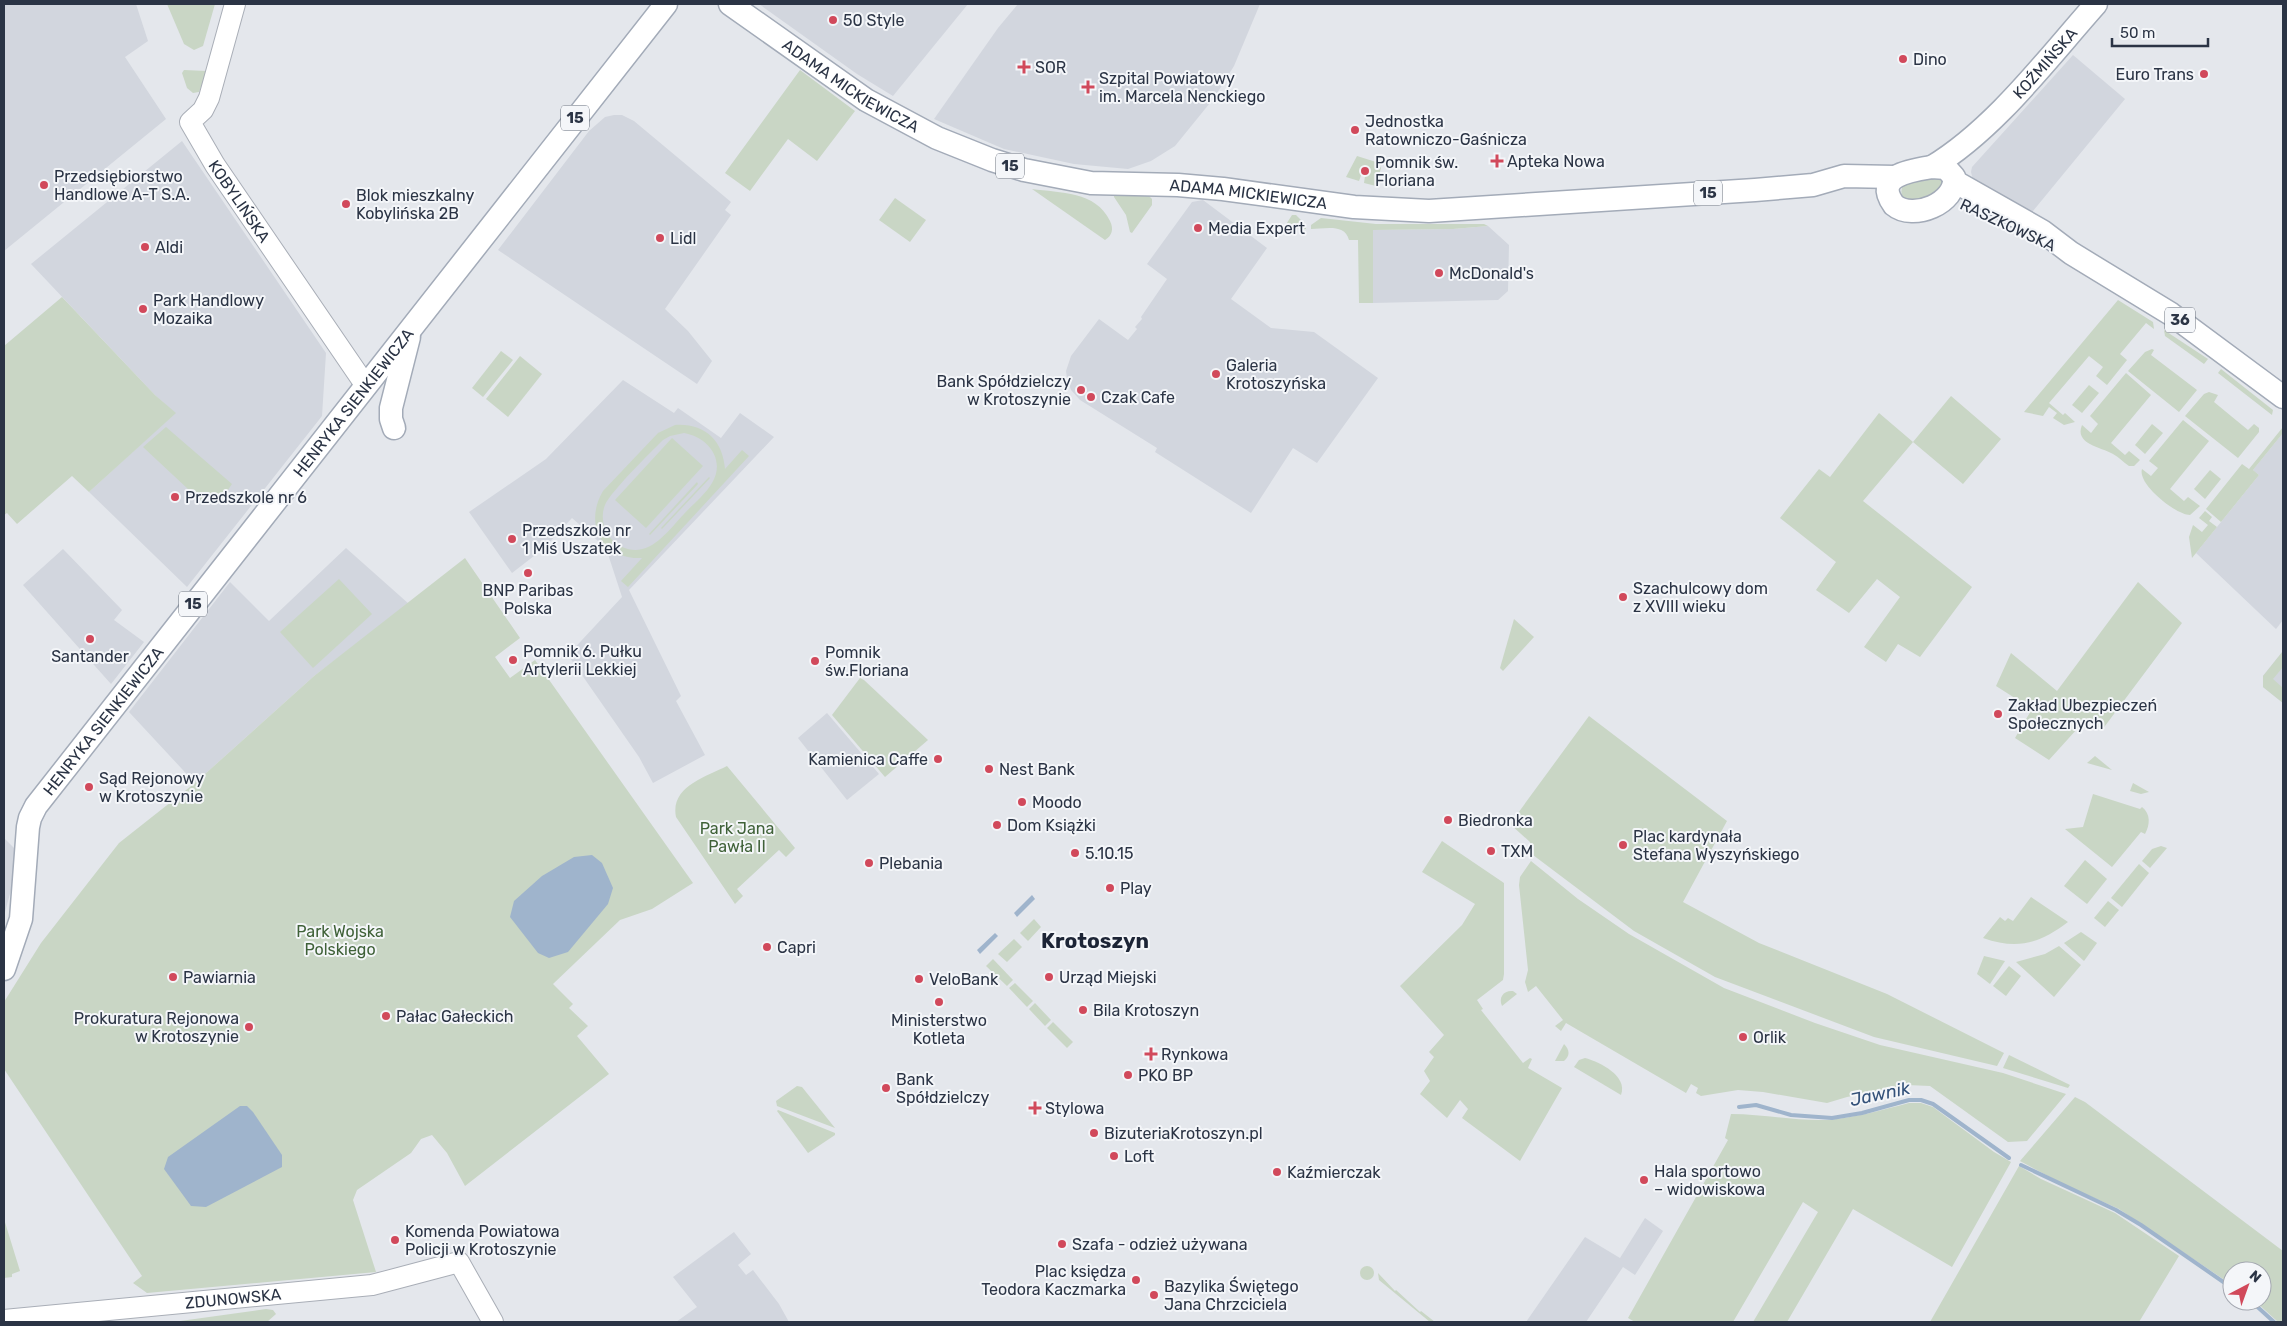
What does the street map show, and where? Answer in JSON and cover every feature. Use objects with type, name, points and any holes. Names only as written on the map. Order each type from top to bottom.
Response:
[{"type":"main road","name":"HENRYKA SIENKIEWICZA","points":[[4,969],[21,919],[28,827],[36,806],[666,4]]},
{"type":"main road","name":"ADAMA MICKIEWICZA","points":[[730,4],[866,100],[886,112],[958,147],[992,160],[1052,177],[1091,183],[1178,185],[1223,189],[1354,207],[1401,211],[1474,209],[1814,185],[1837,190],[1892,187]]},
{"type":"main road","name":"KOŹMIŃSKA","points":[[1932,167],[1949,157],[1991,121],[2096,4]]},
{"type":"main road","name":"KOŹMIŃSKA","points":[[1951,186],[1962,162],[1982,137],[1991,121]]},
{"type":"main road","points":[[1892,187],[1902,173],[1932,167],[1946,168],[1951,186]]},
{"type":"main road","name":"15","points":[[1892,187],[1897,208],[1911,211],[1929,208],[1951,186]]},
{"type":"main road","name":"RASZKOWSKA","points":[[1951,186],[1958,201],[1971,205],[2042,244],[2071,252],[2171,314],[2283,397]]},
{"type":"main road","points":[[394,428],[391,419],[391,408],[411,327]]},
{"type":"street","name":"KOBYLIŃSKA","points":[[235,4],[209,98],[203,110],[190,122],[214,165],[366,386]]},
{"type":"street","name":"ZDUNOWSKA","points":[[4,1320],[372,1285],[459,1262],[493,1322]]},
{"type":"shaded area","name":"Przedsiębiorstwo Handlowe A-T S.A.","points":[[4,4],[136,4],[148,41],[125,57],[166,119],[4,251]]},
{"type":"shaded area","points":[[759,4],[968,4],[893,96],[857,74]]},
{"type":"shaded area","name":"Szpital Powiatowy im. Marcela Nenckiego","points":[[1018,4],[1260,4],[1234,66],[1214,98],[1175,146],[1151,161],[1128,169],[1074,164],[1004,149],[934,119],[998,28]]},
{"type":"shaded area","points":[[2073,55],[2125,99],[2033,211],[2018,206],[1973,180],[1972,167]]},
{"type":"shaded area","points":[[622,115],[634,121],[731,202],[725,210],[731,215],[665,309],[688,331],[712,361],[697,384],[498,250],[589,131],[605,117]]},
{"type":"shaded area","points":[[182,141],[326,353],[322,416],[187,587],[89,492],[175,413],[155,395],[31,264]]},
{"type":"shaded area","points":[[1203,200],[1267,248],[1231,299],[1271,328],[1314,332],[1378,378],[1317,463],[1293,448],[1251,513],[1155,452],[1157,448],[1080,400],[1071,390],[1067,378],[1066,371],[1071,356],[1099,319],[1128,340],[1137,329],[1135,327],[1142,319],[1141,317],[1167,279],[1147,264],[1192,202]]},
{"type":"shaded area","points":[[1488,226],[1509,245],[1508,291],[1498,300],[1373,303],[1372,230],[1453,229]]},
{"type":"shaded area","points":[[623,380],[674,413],[678,408],[721,438],[740,413],[774,437],[629,590],[681,696],[676,701],[705,755],[653,783],[639,757],[568,655],[622,597],[606,548],[572,518],[543,549],[512,573],[469,512],[546,459]]},
{"type":"shaded area","points":[[2283,433],[2283,620],[2276,629],[2196,553],[2259,475],[2253,470]]},
{"type":"shaded area","points":[[346,548],[409,604],[314,676],[195,783],[129,712],[230,582],[269,621]]},
{"type":"shaded area","points":[[63,549],[122,610],[114,620],[144,642],[111,684],[23,585]]},
{"type":"shaded area","points":[[2283,651],[2283,703],[2263,687],[2263,676]]},
{"type":"shaded area","points":[[827,713],[879,774],[847,800],[798,738]]},
{"type":"shaded area","points":[[4,838],[18,852],[18,864],[4,916]]},
{"type":"shaded area","points":[[1645,1218],[1663,1231],[1635,1275],[1623,1267],[1586,1322],[1526,1322],[1585,1237],[1620,1258]]},
{"type":"shaded area","points":[[734,1232],[751,1254],[738,1265],[746,1275],[753,1270],[779,1304],[789,1322],[676,1322],[697,1307],[673,1277]]},
{"type":"green space","points":[[167,4],[215,4],[203,46],[194,50],[184,44]]},
{"type":"green space","points":[[184,70],[207,71],[199,92],[193,93],[187,88],[182,73]]},
{"type":"green space","points":[[800,70],[855,111],[817,161],[788,139],[750,191],[725,173]]},
{"type":"green space","points":[[1357,156],[1376,162],[1381,168],[1376,186],[1364,183],[1368,172],[1366,169],[1363,170],[1359,181],[1346,177]]},
{"type":"green space","points":[[1935,177],[1945,181],[1936,194],[1919,201],[1907,200],[1903,197],[1901,192],[1903,185]]},
{"type":"green space","points":[[1032,189],[1076,195],[1096,204],[1104,211],[1110,221],[1112,227],[1111,234],[1105,240]]},
{"type":"green space","points":[[1114,193],[1148,195],[1152,199],[1152,205],[1132,233],[1130,232],[1126,215],[1114,197]]},
{"type":"green space","points":[[895,198],[926,220],[910,242],[879,220]]},
{"type":"green space","points":[[1292,215],[1296,215],[1306,225],[1306,229],[1297,229],[1293,232],[1285,226]]},
{"type":"green space","points":[[1321,218],[1376,224],[1484,224],[1488,226],[1453,229],[1373,230],[1373,303],[1359,303],[1358,240],[1349,240],[1347,235],[1339,229],[1311,229],[1311,225]]},
{"type":"green space","points":[[62,297],[155,395],[176,413],[89,492],[72,476],[17,524],[7,513],[4,515],[4,346]]},
{"type":"green space","points":[[2118,300],[2153,322],[2154,329],[2146,323],[2120,354],[2127,360],[2107,385],[2096,376],[2103,367],[2089,356],[2049,403],[2075,422],[2064,425],[2053,418],[2057,413],[2049,407],[2043,416],[2024,412]]},
{"type":"green space","points":[[2164,330],[2208,359],[2204,364],[2165,336]]},
{"type":"green space","points":[[2154,350],[2151,355],[2197,390],[2179,412],[2128,371],[2145,352]]},
{"type":"green space","points":[[501,351],[513,360],[483,397],[472,388]]},
{"type":"green space","points":[[520,356],[542,374],[508,417],[486,399]]},
{"type":"green space","points":[[2221,369],[2273,410],[2272,415],[2218,373]]},
{"type":"green space","points":[[2126,373],[2151,395],[2111,443],[2125,455],[2129,451],[2140,460],[2134,466],[2129,466],[2113,454],[2085,441],[2081,431],[2082,425],[2091,433],[2098,424],[2090,416]]},
{"type":"green space","points":[[2089,385],[2099,393],[2082,413],[2072,405]]},
{"type":"green space","points":[[2209,392],[2218,395],[2214,402],[2248,430],[2254,424],[2259,428],[2259,432],[2238,458],[2185,416],[2204,394]]},
{"type":"green space","points":[[1951,396],[2001,439],[1963,484],[1913,442]]},
{"type":"green space","points":[[1879,413],[1913,442],[1863,501],[1972,587],[1920,657],[1898,644],[1886,662],[1864,647],[1900,597],[1877,579],[1849,613],[1816,590],[1836,562],[1780,518],[1819,469],[1830,477]]},
{"type":"green space","points":[[2183,420],[2209,441],[2170,489],[2184,501],[2188,497],[2200,506],[2190,515],[2176,510],[2159,498],[2145,483],[2142,475],[2142,469],[2151,476],[2158,468],[2149,461]]},
{"type":"green space","points":[[2152,424],[2163,433],[2145,454],[2135,445]]},
{"type":"green space","points":[[675,425],[685,425],[703,430],[716,442],[725,469],[742,450],[749,456],[628,587],[621,581],[642,558],[628,557],[607,547],[600,538],[596,528],[597,504],[603,491],[658,433]],"holes":[[[684,433],[693,435],[707,445],[716,458],[716,474],[712,483],[657,542],[649,547],[632,550],[616,543],[607,534],[603,522],[603,510],[609,499],[663,440],[670,436]]]},
{"type":"green space","points":[[166,427],[232,484],[221,500],[211,493],[203,503],[143,447]]},
{"type":"green space","points":[[2283,427],[2283,433],[2253,470],[2259,475],[2221,522],[2206,509],[2242,464],[2249,469]]},
{"type":"green space","points":[[672,438],[703,466],[646,528],[615,500]]},
{"type":"green space","points":[[2210,470],[2221,479],[2205,499],[2194,489]]},
{"type":"green space","points":[[710,478],[662,529],[661,528]]},
{"type":"green space","points":[[697,482],[698,484],[650,535],[649,534]]},
{"type":"green space","points":[[2205,511],[2212,517],[2209,521],[2217,527],[2192,558],[2189,537],[2193,525],[2202,532],[2208,525],[2199,518]]},
{"type":"green space","name":"Park Wojska Polskiego","points":[[465,558],[520,638],[495,657],[510,678],[535,660],[693,883],[652,909],[620,920],[553,984],[573,1004],[569,1008],[588,1026],[577,1036],[609,1074],[465,1186],[447,1153],[432,1135],[421,1139],[411,1153],[357,1190],[353,1200],[376,1272],[147,1293],[133,1283],[142,1276],[4,1069],[4,1002],[41,943],[119,843],[195,783],[314,676]]},
{"type":"green space","points":[[339,579],[372,614],[313,668],[280,632]]},
{"type":"green space","points":[[2138,582],[2182,623],[2102,730],[2087,718],[2049,760],[2015,738],[2032,709],[1996,686],[2011,653],[2057,691]]},
{"type":"green space","points":[[1514,619],[1534,637],[1503,671],[1500,668]]},
{"type":"green space","points":[[2283,651],[2283,667],[2273,679],[2283,688],[2283,703],[2263,687],[2263,676]]},
{"type":"green space","points":[[860,678],[928,740],[885,777],[832,715]]},
{"type":"green space","name":"Plac kardynała Stefana Wyszyńskiego","points":[[1589,716],[1727,821],[1683,902],[1759,943],[1887,994],[2004,1053],[1997,1066],[1874,1037],[1715,977],[1634,931],[1533,855],[1530,842],[1510,824]]},
{"type":"green space","points":[[2095,756],[2112,770],[2087,763]]},
{"type":"green space","name":"Park Jana Pawła II","points":[[727,766],[795,848],[786,857],[779,850],[737,889],[743,896],[735,904],[676,817],[678,798],[691,784]]},
{"type":"green space","points":[[2133,783],[2149,792],[2141,794],[2130,791]]},
{"type":"green space","points":[[2093,794],[2140,809],[2142,807],[2148,816],[2149,823],[2145,834],[2141,832],[2112,867],[2065,829],[2083,827]]},
{"type":"green space","points":[[1442,841],[1504,883],[1503,980],[1477,1000],[1483,1009],[1481,1010],[1523,1063],[1530,1058],[1532,1059],[1528,1068],[1562,1088],[1520,1161],[1462,1118],[1468,1109],[1460,1100],[1447,1118],[1420,1094],[1430,1081],[1424,1071],[1434,1057],[1429,1052],[1444,1035],[1400,986],[1462,925],[1475,904],[1422,872]]},
{"type":"green space","points":[[2161,846],[2167,848],[2150,868],[2142,861],[2152,849]]},
{"type":"green space","points":[[2085,860],[2107,879],[2087,904],[2064,886]]},
{"type":"green space","points":[[1531,861],[1578,899],[1629,934],[1724,988],[1815,1023],[1880,1045],[2003,1073],[2066,1094],[2027,1141],[2008,1142],[1930,1086],[1907,1085],[1827,1103],[1763,1092],[1738,1090],[1701,1096],[1696,1093],[1698,1088],[1691,1084],[1686,1093],[1566,1023],[1561,1031],[1555,1026],[1563,1020],[1536,986],[1528,992],[1525,982],[1528,970],[1519,885],[1520,877]]},
{"type":"green space","points":[[2139,864],[2149,873],[2122,907],[2111,898]]},
{"type":"green space","points":[[2031,897],[2068,922],[2047,935],[2027,943],[2007,944],[1983,938],[2000,917],[2005,921],[2008,918],[2013,921]]},
{"type":"green space","points":[[2108,901],[2119,910],[2105,927],[2094,918]]},
{"type":"green space","points":[[1034,919],[1041,927],[1028,941],[1020,933]]},
{"type":"green space","points":[[2081,932],[2097,943],[2084,961],[2064,943]]},
{"type":"green space","points":[[1014,939],[1022,947],[1007,962],[998,954]]},
{"type":"green space","points":[[2059,946],[2081,965],[2054,997],[2016,962],[2045,954]]},
{"type":"green space","points":[[1984,956],[2005,961],[1990,984],[1977,974]]},
{"type":"green space","points":[[993,959],[1013,980],[1007,986],[986,966]]},
{"type":"green space","points":[[2009,966],[2021,976],[2006,996],[1993,986]]},
{"type":"green space","points":[[1015,983],[1033,1001],[1027,1007],[1009,988]]},
{"type":"green space","points":[[1513,991],[1517,994],[1502,1006],[1501,997],[1507,992]]},
{"type":"green space","points":[[1035,1003],[1051,1020],[1045,1026],[1029,1009]]},
{"type":"green space","points":[[1053,1022],[1073,1042],[1067,1048],[1047,1028]]},
{"type":"green space","points":[[1564,1044],[1568,1051],[1567,1057],[1564,1061],[1555,1061]]},
{"type":"green space","points":[[2009,1055],[2070,1085],[2068,1088],[2003,1068]]},
{"type":"green space","points":[[1585,1058],[1605,1066],[1617,1076],[1622,1088],[1621,1095],[1574,1067],[1579,1060]]},
{"type":"green space","points":[[797,1086],[802,1087],[835,1128],[777,1106],[776,1101]]},
{"type":"green space","points":[[2075,1097],[2085,1102],[2283,1251],[2283,1322],[2278,1322],[2266,1311],[2272,1311],[2272,1261],[2222,1261],[2222,1278],[2119,1209],[2063,1184],[2020,1161]]},
{"type":"green space","points":[[1909,1103],[1921,1103],[1933,1107],[1994,1152],[2011,1162],[1952,1267],[1853,1209],[1787,1322],[1753,1322],[1818,1212],[1803,1202],[1733,1322],[1635,1322],[1628,1318],[1728,1140],[1725,1138],[1731,1114],[1826,1120],[1857,1116]]},
{"type":"green space","points":[[778,1110],[835,1133],[835,1135],[808,1153]]},
{"type":"green space","points":[[2019,1166],[2041,1179],[2115,1213],[2179,1256],[2139,1322],[1930,1322]]},
{"type":"green space","points":[[4,1219],[20,1271],[12,1274],[12,1277],[4,1278]]},
{"type":"green space","points":[[1364,1266],[1370,1266],[1374,1273],[1370,1280],[1364,1280],[1360,1276],[1360,1270]]},
{"type":"green space","points":[[1378,1273],[1395,1291],[1435,1322],[1430,1322],[1379,1280]]},
{"type":"green space","points":[[266,1309],[273,1310],[276,1314],[267,1322],[173,1322]]},
{"type":"water","points":[[592,855],[602,863],[613,888],[608,904],[568,952],[549,958],[538,953],[510,917],[514,901],[542,876],[574,857]]},
{"type":"water","points":[[1032,895],[1035,899],[1017,917],[1014,913]]},
{"type":"water","points":[[995,933],[998,936],[980,954],[977,950]]},
{"type":"water","points":[[240,1106],[247,1106],[253,1112],[282,1155],[282,1167],[206,1207],[191,1206],[164,1169],[168,1157]]},
{"type":"waterway","name":"Jawnik","points":[[1739,1107],[1756,1105],[1791,1115],[1832,1118],[1862,1113],[1909,1100],[1921,1100],[1933,1104],[2009,1158]]},
{"type":"waterway","name":"Jawnik","points":[[2021,1165],[2116,1210],[2222,1281]]},
{"type":"waterway","name":"Jawnik","points":[[2262,1311],[2274,1322]]},
{"type":"place","name":"50 Style","points":[[833,20]]},
{"type":"place","name":"Dino","points":[[1903,59]]},
{"type":"place","name":"SOR","points":[[1024,67]]},
{"type":"place","name":"Euro Trans","points":[[2204,74]]},
{"type":"place","name":"Szpital Powiatowy im. Marcela Nenckiego","points":[[1088,87]]},
{"type":"place","name":"Jednostka Ratowniczo-Gaśnicza","points":[[1355,130]]},
{"type":"place","name":"Apteka Nowa","points":[[1497,161]]},
{"type":"place","name":"Pomnik św. Floriana","points":[[1365,171]]},
{"type":"place","name":"Przedsiębiorstwo Handlowe A-T S.A.","points":[[44,185]]},
{"type":"place","name":"Blok mieszkalny Kobylińska 2B","points":[[346,204]]},
{"type":"place","name":"Media Expert","points":[[1198,228]]},
{"type":"place","name":"Lidl","points":[[660,238]]},
{"type":"place","name":"Aldi","points":[[145,247]]},
{"type":"place","name":"McDonald's","points":[[1439,273]]},
{"type":"place","name":"Park Handlowy Mozaika","points":[[143,309]]},
{"type":"place","name":"Galeria Krotoszyńska","points":[[1216,374]]},
{"type":"place","name":"Bank Spółdzielczy w Krotoszynie","points":[[1081,390]]},
{"type":"place","name":"Czak Cafe","points":[[1091,397]]},
{"type":"place","name":"Przedszkole nr 6","points":[[175,497]]},
{"type":"place","name":"Przedszkole nr 1 Miś Uszatek","points":[[512,539]]},
{"type":"place","name":"BNP Paribas Polska","points":[[528,573]]},
{"type":"place","name":"Szachulcowy dom z XVIII wieku","points":[[1623,597]]},
{"type":"place","name":"Santander","points":[[90,639]]},
{"type":"place","name":"Pomnik 6. Pułku Artylerii Lekkiej","points":[[513,660]]},
{"type":"place","name":"Pomnik św.Floriana","points":[[815,661]]},
{"type":"place","name":"Zakład Ubezpieczeń Społecznych","points":[[1998,714]]},
{"type":"place","name":"Kamienica Caffe","points":[[938,759]]},
{"type":"place","name":"Nest Bank","points":[[989,769]]},
{"type":"place","name":"Sąd Rejonowy w Krotoszynie","points":[[89,787]]},
{"type":"place","name":"Moodo","points":[[1022,802]]},
{"type":"place","name":"Biedronka","points":[[1448,820]]},
{"type":"place","name":"Dom Książki","points":[[997,825]]},
{"type":"place","name":"Plac kardynała Stefana Wyszyńskiego","points":[[1623,845]]},
{"type":"place","name":"TXM","points":[[1491,851]]},
{"type":"place","name":"5.10.15","points":[[1075,853]]},
{"type":"place","name":"Plebania","points":[[869,863]]},
{"type":"place","name":"Play","points":[[1110,888]]},
{"type":"place","name":"Capri","points":[[767,947]]},
{"type":"place","name":"Pawiarnia","points":[[173,977]]},
{"type":"place","name":"Urząd Miejski","points":[[1049,977]]},
{"type":"place","name":"VeloBank","points":[[919,979]]},
{"type":"place","name":"Ministerstwo Kotleta","points":[[939,1002]]},
{"type":"place","name":"Bila Krotoszyn","points":[[1083,1010]]},
{"type":"place","name":"Pałac Gałeckich","points":[[386,1016]]},
{"type":"place","name":"Prokuratura Rejonowa w Krotoszynie","points":[[249,1027]]},
{"type":"place","name":"Orlik","points":[[1743,1037]]},
{"type":"place","name":"Rynkowa","points":[[1151,1054]]},
{"type":"place","name":"PKO BP","points":[[1128,1075]]},
{"type":"place","name":"Bank Spółdzielczy","points":[[886,1088]]},
{"type":"place","name":"Stylowa","points":[[1035,1108]]},
{"type":"place","name":"BizuteriaKrotoszyn.pl","points":[[1094,1133]]},
{"type":"place","name":"Loft","points":[[1114,1156]]},
{"type":"place","name":"Kaźmierczak","points":[[1277,1172]]},
{"type":"place","name":"Hala sportowo – widowiskowa","points":[[1644,1180]]},
{"type":"place","name":"Komenda Powiatowa Policji w Krotoszynie","points":[[395,1240]]},
{"type":"place","name":"Szafa - odzież używana","points":[[1062,1244]]},
{"type":"place","name":"Plac księdza Teodora Kaczmarka","points":[[1136,1280]]},
{"type":"place","name":"Bazylika Świętego Jana Chrzciciela","points":[[1154,1295]]},
{"type":"district","name":"Krotoszyn","points":[[1095,940]]}]
